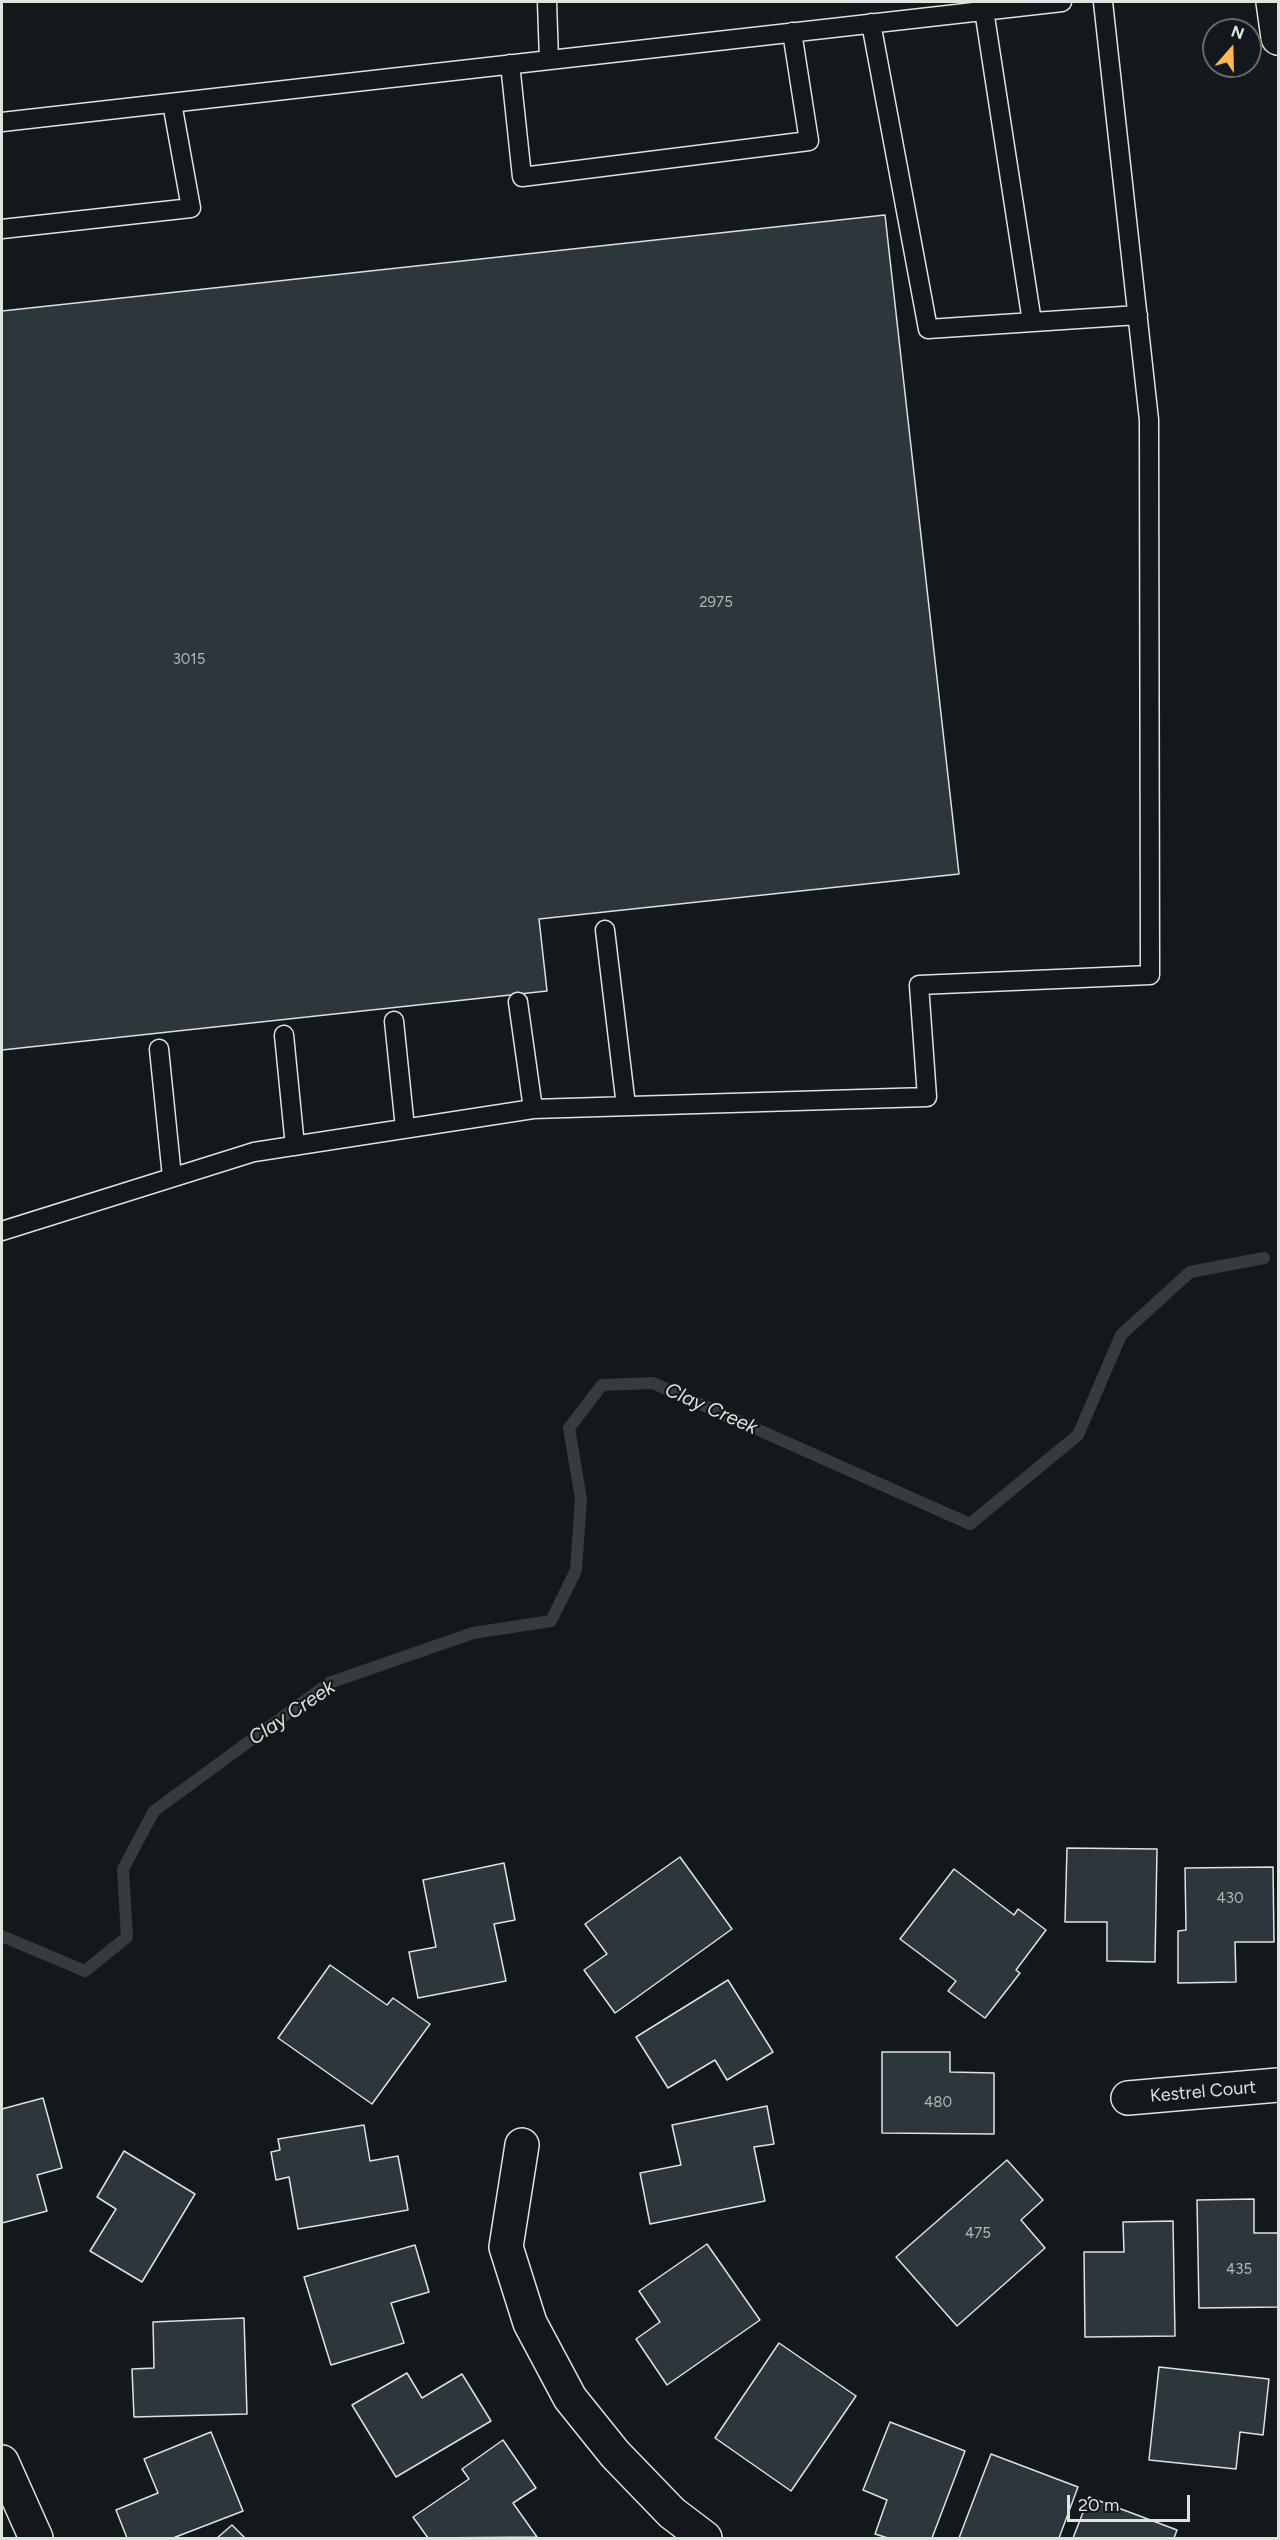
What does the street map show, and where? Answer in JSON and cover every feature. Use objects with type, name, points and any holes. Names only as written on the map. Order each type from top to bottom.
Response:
[{"type":"street","points":[[1273,2],[1278,38]]},
{"type":"street","name":"Kestrel Court","points":[[1128,2098],[1278,2085]]},
{"type":"street","points":[[522,2145],[506,2247],[530,2323],[570,2398],[615,2454],[672,2513],[705,2538]]},
{"type":"street","points":[[2,2462],[36,2538]]},
{"type":"lane","points":[[547,2],[549,60]]},
{"type":"lane","points":[[2,122],[1062,2]]},
{"type":"lane","points":[[2,1230],[254,1152],[533,1109],[927,1097],[919,985],[1150,975],[1149,420],[1103,2]]},
{"type":"lane","points":[[984,10],[1032,322]]},
{"type":"lane","points":[[871,23],[928,329],[1138,315]]},
{"type":"lane","points":[[510,64],[522,177],[809,141],[792,32]]},
{"type":"lane","points":[[2,230],[191,208],[172,103]]},
{"type":"lane","points":[[605,930],[626,1106]]},
{"type":"lane","points":[[518,1002],[533,1109]]},
{"type":"lane","points":[[394,1021],[405,1128]]},
{"type":"lane","points":[[284,1035],[295,1146]]},
{"type":"lane","points":[[159,1049],[172,1177]]},
{"type":"building","points":[[885,215],[959,874],[539,919],[547,991],[2,1050],[2,311]]},
{"type":"building","points":[[1067,1848],[1157,1849],[1155,1962],[1107,1961],[1107,1922],[1065,1922]]},
{"type":"building","points":[[680,1857],[732,1929],[615,2013],[584,1970],[607,1954],[585,1924]]},
{"type":"building","points":[[504,1863],[515,1920],[494,1924],[506,1981],[418,1998],[409,1952],[436,1947],[423,1880]]},
{"type":"building","points":[[1273,1867],[1274,1942],[1235,1942],[1236,1982],[1178,1983],[1178,1931],[1186,1930],[1185,1868]]},
{"type":"building","points":[[954,1869],[1014,1915],[1018,1909],[1046,1930],[1016,1970],[1020,1973],[985,2018],[948,1991],[956,1981],[900,1939]]},
{"type":"building","points":[[330,1965],[387,2005],[393,1998],[430,2024],[372,2104],[278,2038]]},
{"type":"building","points":[[728,1980],[773,2052],[727,2080],[715,2060],[668,2088],[636,2037]]},
{"type":"building","points":[[882,2052],[950,2052],[950,2072],[994,2073],[994,2134],[882,2133]]},
{"type":"building","points":[[43,2098],[62,2168],[37,2175],[47,2211],[2,2223],[2,2109]]},
{"type":"building","points":[[767,2106],[774,2144],[754,2147],[765,2201],[650,2224],[640,2173],[681,2165],[672,2125]]},
{"type":"building","points":[[364,2125],[370,2161],[398,2156],[408,2210],[298,2229],[289,2177],[276,2180],[271,2152],[280,2150],[278,2139]]},
{"type":"building","points":[[124,2151],[195,2194],[142,2282],[90,2251],[116,2209],[97,2197]]},
{"type":"building","points":[[1007,2160],[1043,2200],[1021,2220],[1045,2248],[957,2326],[896,2257]]},
{"type":"building","points":[[1254,2199],[1254,2233],[1278,2233],[1278,2307],[1199,2308],[1197,2200]]},
{"type":"building","points":[[1173,2221],[1175,2336],[1085,2337],[1084,2252],[1124,2252],[1123,2222]]},
{"type":"building","points":[[707,2244],[760,2320],[667,2385],[636,2339],[660,2322],[639,2291]]},
{"type":"building","points":[[415,2245],[429,2292],[391,2303],[404,2343],[331,2365],[304,2277]]},
{"type":"building","points":[[244,2318],[247,2414],[134,2417],[132,2369],[154,2368],[153,2322]]},
{"type":"building","points":[[779,2343],[856,2396],[791,2491],[715,2438]]},
{"type":"building","points":[[1159,2367],[1269,2379],[1263,2435],[1240,2432],[1236,2469],[1149,2460]]},
{"type":"building","points":[[407,2373],[422,2398],[462,2374],[491,2421],[396,2477],[352,2405]]},
{"type":"building","points":[[890,2422],[965,2451],[932,2538],[888,2538],[875,2534],[887,2500],[863,2490]]},
{"type":"building","points":[[211,2432],[243,2511],[173,2538],[127,2538],[116,2510],[158,2493],[144,2459]]},
{"type":"building","points":[[503,2440],[536,2488],[513,2503],[537,2537],[428,2538],[413,2517],[469,2479],[462,2469]]},
{"type":"building","points":[[991,2454],[1078,2487],[1059,2538],[959,2538]]},
{"type":"building","points":[[1089,2497],[1177,2530],[1174,2538],[1073,2538]]},
{"type":"building","points":[[232,2525],[245,2538],[217,2538]]},
{"type":"waterway","name":"Clay Creek","points":[[2,1936],[85,1971],[127,1937],[123,1869],[154,1811],[329,1683],[473,1633],[551,1621],[576,1570],[581,1499],[569,1428],[602,1385],[653,1383],[970,1524],[1078,1435],[1121,1335],[1190,1272],[1264,1258]]}]
